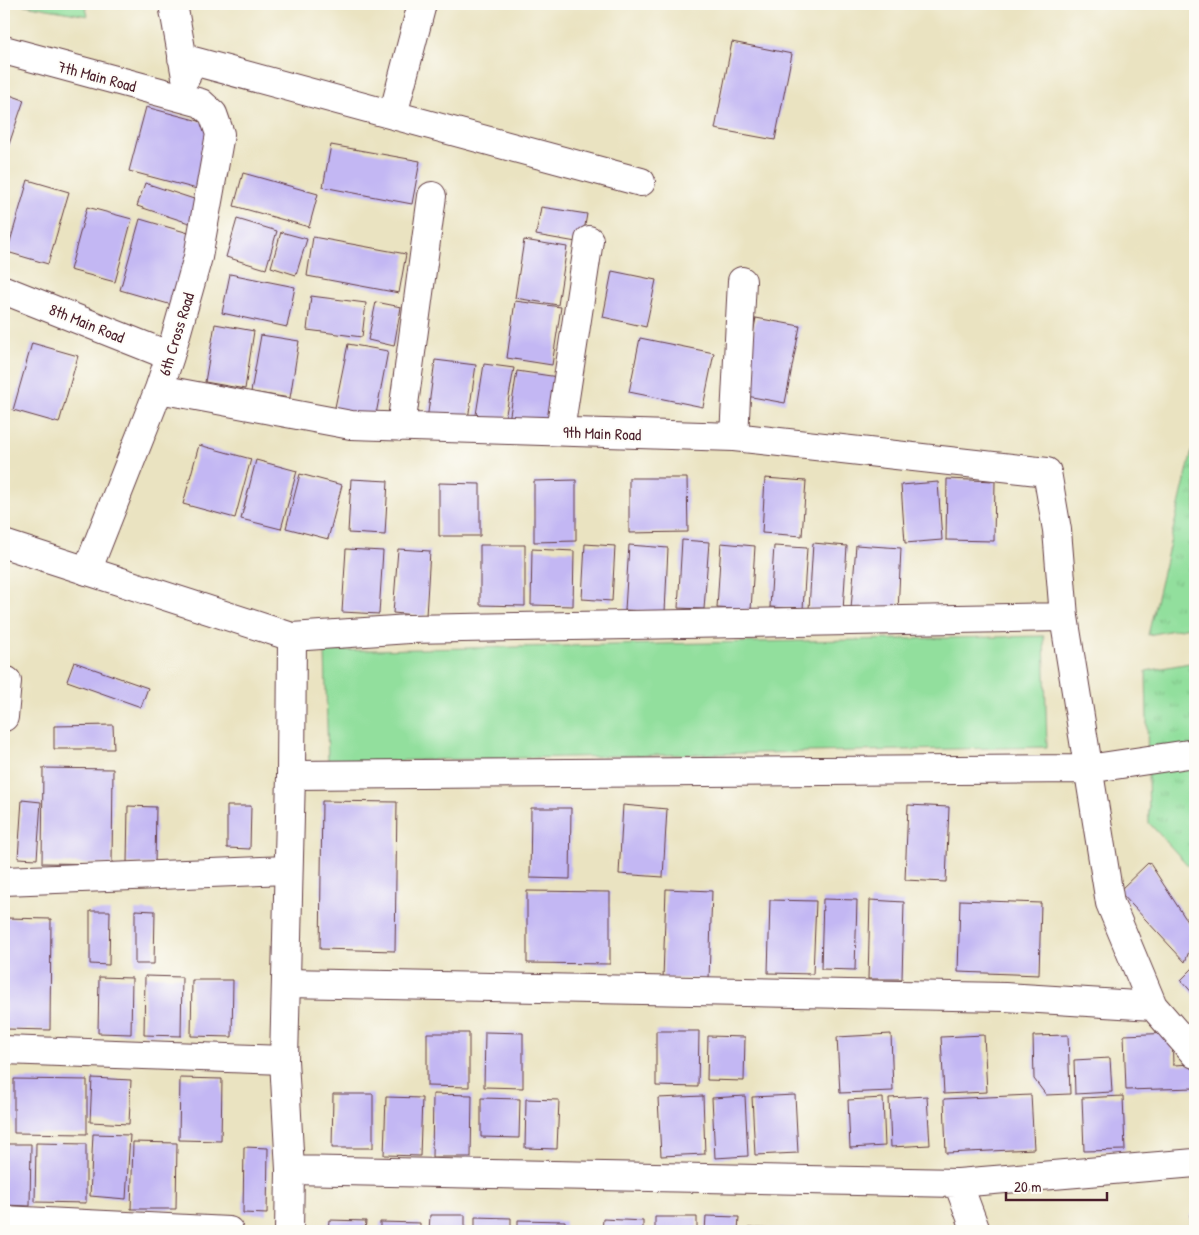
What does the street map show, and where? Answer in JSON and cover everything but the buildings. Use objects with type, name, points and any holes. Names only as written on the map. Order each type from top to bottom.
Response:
[{"type":"street","points":[[173,4],[190,101]]},
{"type":"street","points":[[393,115],[422,4]]},
{"type":"street","name":"7th Main Road","points":[[4,50],[190,101]]},
{"type":"street","points":[[182,58],[641,182]]},
{"type":"street","name":"6th Cross Road","points":[[86,571],[159,388],[198,257],[220,134],[213,114],[201,103],[190,101]]},
{"type":"street","points":[[401,426],[432,196]]},
{"type":"street","points":[[560,431],[589,240]]},
{"type":"street","points":[[734,437],[742,281]]},
{"type":"street","name":"8th Main Road","points":[[4,290],[170,356]]},
{"type":"street","name":"9th Main Road","points":[[159,388],[350,425],[734,437],[1047,472],[1057,530],[1064,617]]},
{"type":"street","points":[[4,544],[292,637],[409,629],[1064,617],[1110,903],[1153,1006],[1195,1054]]},
{"type":"street","points":[[288,1231],[290,1170],[284,1060],[291,775],[292,637]]},
{"type":"street","points":[[4,716],[7,681]]},
{"type":"street","points":[[291,775],[1088,769],[1195,753]]},
{"type":"street","points":[[4,881],[288,870]]},
{"type":"street","points":[[286,982],[1005,997],[1153,1006]]},
{"type":"street","points":[[4,1050],[284,1060]]},
{"type":"street","points":[[290,1170],[958,1183],[1195,1162]]},
{"type":"street","points":[[958,1183],[976,1231]]},
{"type":"street","points":[[4,1220],[229,1231]]},
{"type":"green space","points":[[19,4],[85,4],[88,16]]},
{"type":"green space","points":[[1195,438],[1195,626],[1148,635]]},
{"type":"green space","points":[[1044,636],[1047,747],[328,762],[325,651]]},
{"type":"green space","points":[[1195,662],[1195,873],[1149,823],[1146,671]]}]
